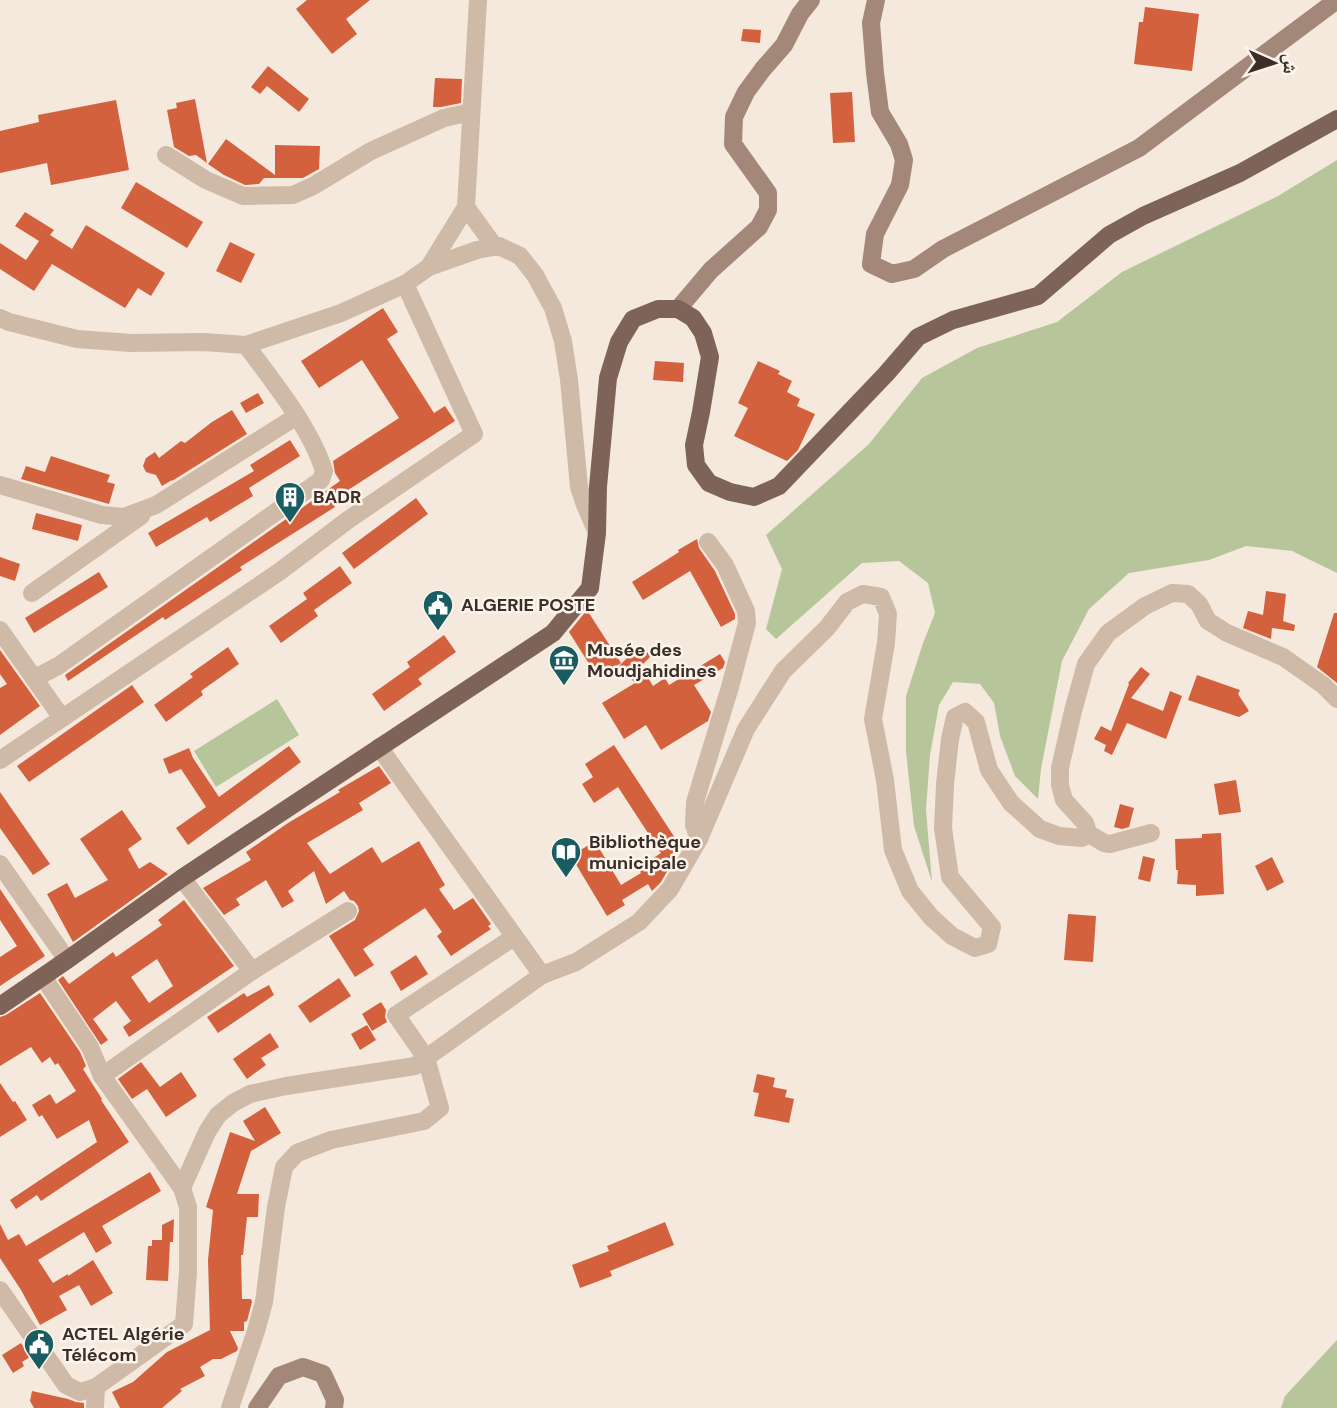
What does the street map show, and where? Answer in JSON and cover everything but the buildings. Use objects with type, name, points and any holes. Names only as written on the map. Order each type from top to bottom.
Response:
[{"type":"main road","points":[[0,1006],[182,878],[553,633],[590,588],[597,533],[598,487],[608,378],[619,342],[633,319],[658,309],[678,309],[693,318],[703,333],[710,357],[694,445],[696,465],[709,483],[730,492],[754,497],[779,486],[918,337],[953,320],[1038,296],[1109,235],[1143,216],[1240,173],[1337,119]]},
{"type":"street","points":[[429,267],[466,207],[478,0]]},
{"type":"street","points":[[678,309],[711,270],[760,226],[768,210],[768,193],[733,144],[734,117],[746,92],[784,45],[800,14],[811,0]]},
{"type":"street","points":[[876,0],[871,23],[880,112],[899,144],[904,160],[900,185],[875,234],[871,264],[892,274],[914,269],[943,249],[1139,148],[1337,0]]},
{"type":"street","points":[[166,155],[206,180],[243,196],[293,195],[371,151],[444,118],[471,112]]},
{"type":"street","points":[[466,207],[495,247]]},
{"type":"street","points":[[0,318],[77,339],[246,345],[341,313],[405,284],[429,267],[477,250],[499,246],[520,256],[535,275],[553,308],[563,341],[569,380],[579,488],[597,533]]},
{"type":"street","points":[[0,760],[279,572],[348,520],[474,434],[405,284]]},
{"type":"street","points":[[35,678],[58,666],[321,480],[324,471],[321,459],[297,415],[246,345]]},
{"type":"street","points":[[32,593],[156,505],[297,415]]},
{"type":"street","points":[[0,485],[102,515],[124,517],[156,505]]},
{"type":"street","points":[[699,839],[694,825],[695,802],[747,623],[746,611],[725,565],[708,542]]},
{"type":"street","points":[[182,1188],[207,1132],[218,1115],[233,1103],[250,1094],[286,1086],[415,1066],[542,975],[576,962],[639,922],[670,889],[699,839],[746,729],[783,671],[827,628],[847,603],[863,594],[881,597],[888,614],[886,643],[873,719],[885,780],[893,850],[910,891],[931,917],[952,936],[975,948],[988,944],[992,927],[950,877],[943,828],[950,739],[955,717],[965,712],[976,723],[989,770],[1011,803],[1040,829],[1059,836],[1082,838],[1087,829],[1085,823],[1064,800],[1060,785],[1059,768],[1073,711],[1086,664],[1108,633],[1145,606],[1172,593],[1188,594],[1199,604],[1208,621],[1227,633],[1283,657],[1323,685],[1337,699]]},
{"type":"street","points":[[0,630],[62,718]]},
{"type":"street","points":[[379,747],[542,975]]},
{"type":"street","points":[[1086,832],[1110,844],[1151,833]]},
{"type":"street","points":[[0,864],[67,960]]},
{"type":"street","points":[[182,878],[252,971]]},
{"type":"street","points":[[102,1076],[252,971],[348,911]]},
{"type":"street","points":[[230,1408],[257,1331],[264,1302],[284,1167],[297,1153],[331,1140],[424,1121],[440,1108],[426,1058],[396,1015],[514,937]]},
{"type":"street","points":[[0,1290],[66,1385],[80,1392],[96,1387],[184,1324],[188,1272],[188,1207],[182,1188],[102,1076],[90,1047],[43,977]]},
{"type":"street","points":[[257,1408],[279,1376],[303,1367],[323,1374],[335,1400],[334,1408]]},
{"type":"street","points":[[94,1408],[96,1387]]},
{"type":"green space","points":[[1337,160],[1337,573],[1292,551],[1246,546],[1209,560],[1129,573],[1089,609],[1062,661],[1041,769],[1038,799],[1015,776],[1000,736],[994,703],[980,684],[953,682],[939,705],[930,755],[926,810],[932,882],[914,826],[906,752],[906,696],[935,613],[928,583],[899,561],[862,563],[776,639],[766,629],[782,569],[766,535],[869,444],[922,378],[977,348],[1057,322],[1122,272],[1278,196]]},
{"type":"green space","points":[[277,699],[299,735],[216,787],[194,751]]},
{"type":"green space","points":[[1337,1340],[1337,1408],[1281,1408],[1285,1396]]},
{"type":"place","name":"BADR","points":[[290,524]]},
{"type":"place","name":"ALGERIE POSTE","points":[[438,632]]},
{"type":"place","name":"Musée des Moudjahidines","points":[[564,687]]},
{"type":"place","name":"Bibliothèque municipale","points":[[566,879]]},
{"type":"place","name":"ACTEL Algérie Télécom","points":[[39,1371]]}]
